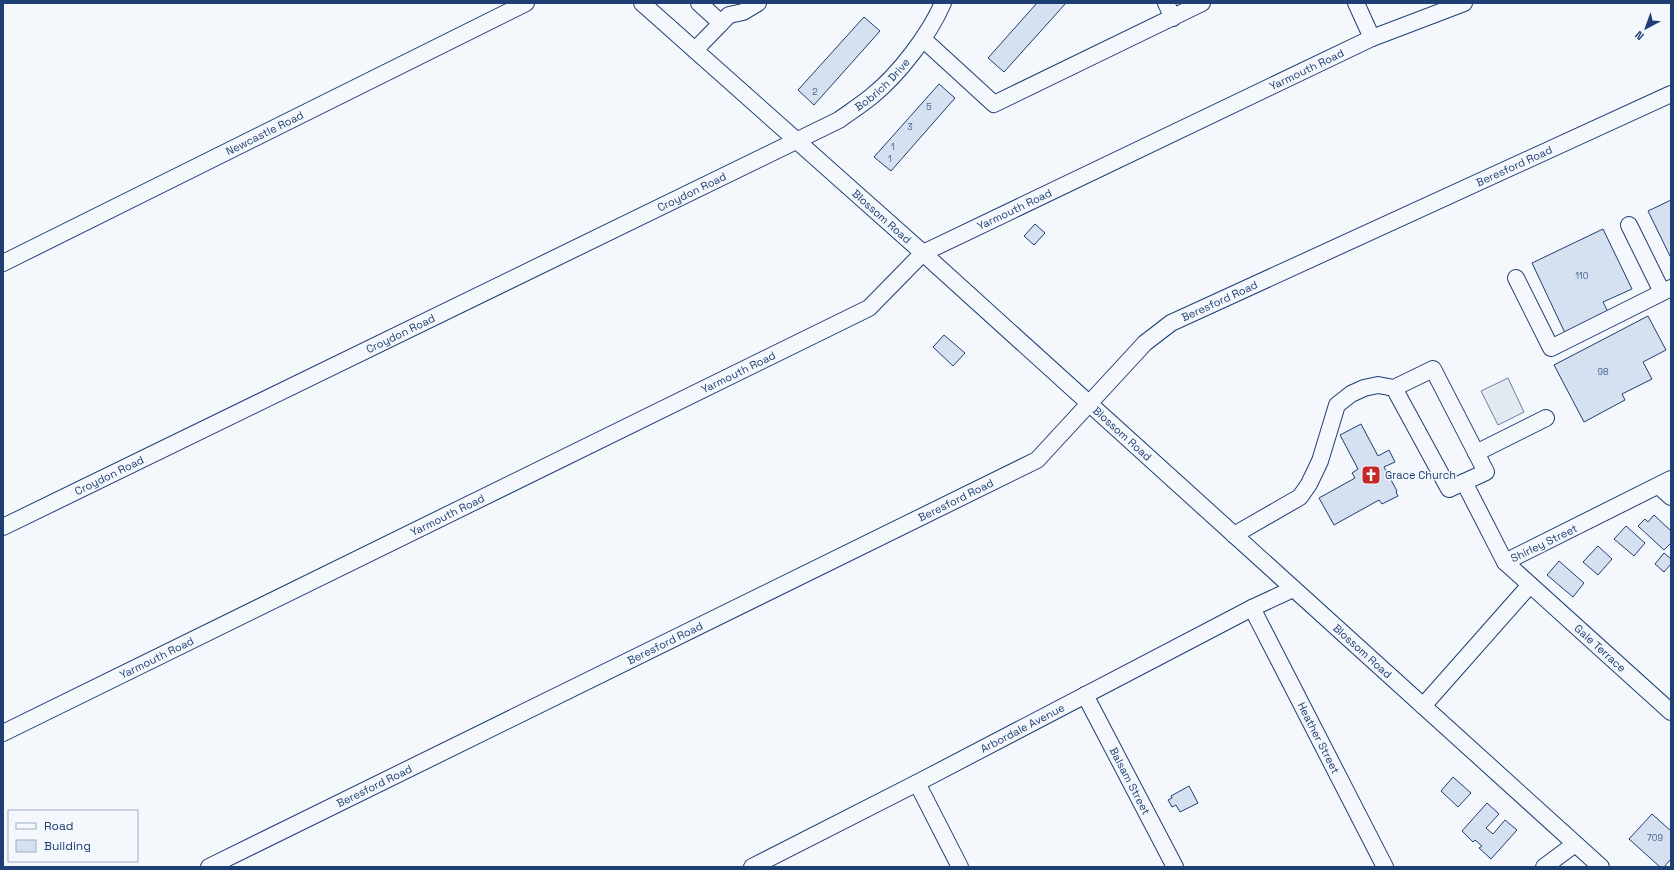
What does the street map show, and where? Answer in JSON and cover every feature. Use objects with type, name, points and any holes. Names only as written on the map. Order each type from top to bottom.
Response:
[{"type":"street","name":"Newcastle Road","points":[[3,263],[526,3]]},
{"type":"street","name":"Blossom Road","points":[[642,3],[923,253],[1601,867]]},
{"type":"street","points":[[699,3],[728,14],[743,12],[758,3]]},
{"type":"street","name":"Bobrich Drive","points":[[797,141],[839,120],[872,96],[901,67],[923,39],[936,19],[943,3]]},
{"type":"street","points":[[1166,3],[1173,18]]},
{"type":"street","points":[[923,39],[994,104],[1202,3]]},
{"type":"street","points":[[1356,3],[1372,38]]},
{"type":"street","name":"Yarmouth Road","points":[[3,733],[869,308],[923,253],[1372,38],[1464,3]]},
{"type":"street","points":[[695,50],[728,14]]},
{"type":"street","name":"Beresford Road","points":[[209,867],[1037,460],[1145,343],[1171,323],[1671,94]]},
{"type":"street","name":"Croydon Road","points":[[3,527],[797,141]]},
{"type":"street","points":[[1516,278],[1551,348],[1666,290],[1629,225]]},
{"type":"street","points":[[1234,535],[1300,497],[1309,484],[1320,460],[1337,405],[1351,394],[1364,388],[1378,384],[1394,388],[1433,369],[1486,472],[1449,489],[1394,388]]},
{"type":"street","points":[[1476,453],[1546,418]]},
{"type":"street","points":[[1464,482],[1505,562]]},
{"type":"street","points":[[1665,483],[1671,497]]},
{"type":"street","name":"Shirley Street","points":[[1530,585],[1505,562],[1665,483]]},
{"type":"street","points":[[1423,706],[1530,585]]},
{"type":"street","name":"Gale Terrace","points":[[1530,585],[1671,712]]},
{"type":"street","name":"Arbordale Avenue","points":[[752,867],[917,783],[1252,608],[1294,589]]},
{"type":"street","name":"Heather Street","points":[[1252,608],[1385,867]]},
{"type":"street","name":"Balsam Street","points":[[1085,694],[1175,867]]},
{"type":"street","points":[[917,783],[960,867]]},
{"type":"street","points":[[1544,867],[1575,844]]},
{"type":"shaded area","points":[[1508,378],[1524,412],[1498,425],[1481,391]]},
{"type":"building","points":[[1037,3],[1066,3],[1004,72],[988,58]]},
{"type":"building","points":[[864,17],[880,31],[814,105],[798,90]]},
{"type":"building","points":[[939,84],[955,98],[891,171],[874,157]]},
{"type":"building","points":[[1671,200],[1671,258],[1648,211]]},
{"type":"building","points":[[1035,224],[1045,233],[1034,245],[1024,236]]},
{"type":"building","points":[[1603,229],[1632,289],[1603,302],[1608,312],[1565,333],[1532,263]]},
{"type":"building","points":[[1648,316],[1666,350],[1643,362],[1652,379],[1622,394],[1625,400],[1584,422],[1554,365]]},
{"type":"building","points":[[944,335],[965,353],[953,366],[933,347]]},
{"type":"building","name":"Grace Church","points":[[1361,424],[1378,456],[1389,450],[1395,462],[1384,467],[1397,491],[1398,496],[1382,504],[1379,500],[1334,525],[1319,498],[1355,478],[1352,473],[1358,469],[1340,435]]},
{"type":"building","points":[[1654,515],[1671,531],[1671,543],[1664,550],[1638,526],[1645,519],[1648,522]]},
{"type":"building","points":[[1626,526],[1645,543],[1634,556],[1614,539]]},
{"type":"building","points":[[1598,546],[1612,559],[1598,575],[1583,562]]},
{"type":"building","points":[[1664,553],[1671,559],[1671,564],[1664,572],[1655,564]]},
{"type":"building","points":[[1559,561],[1584,583],[1573,597],[1547,575]]},
{"type":"building","points":[[1453,777],[1471,793],[1458,807],[1441,791]]},
{"type":"building","points":[[1189,786],[1198,803],[1180,812],[1176,805],[1172,807],[1168,800],[1172,798],[1171,796]]},
{"type":"building","points":[[1487,803],[1499,814],[1486,828],[1493,834],[1505,820],[1517,830],[1491,859],[1479,848],[1482,846],[1475,840],[1473,842],[1462,831]]},
{"type":"building","points":[[1652,814],[1671,831],[1671,859],[1664,867],[1660,867],[1629,839]]},
{"type":"place","name":"Grace Church","points":[[1371,475]]}]
